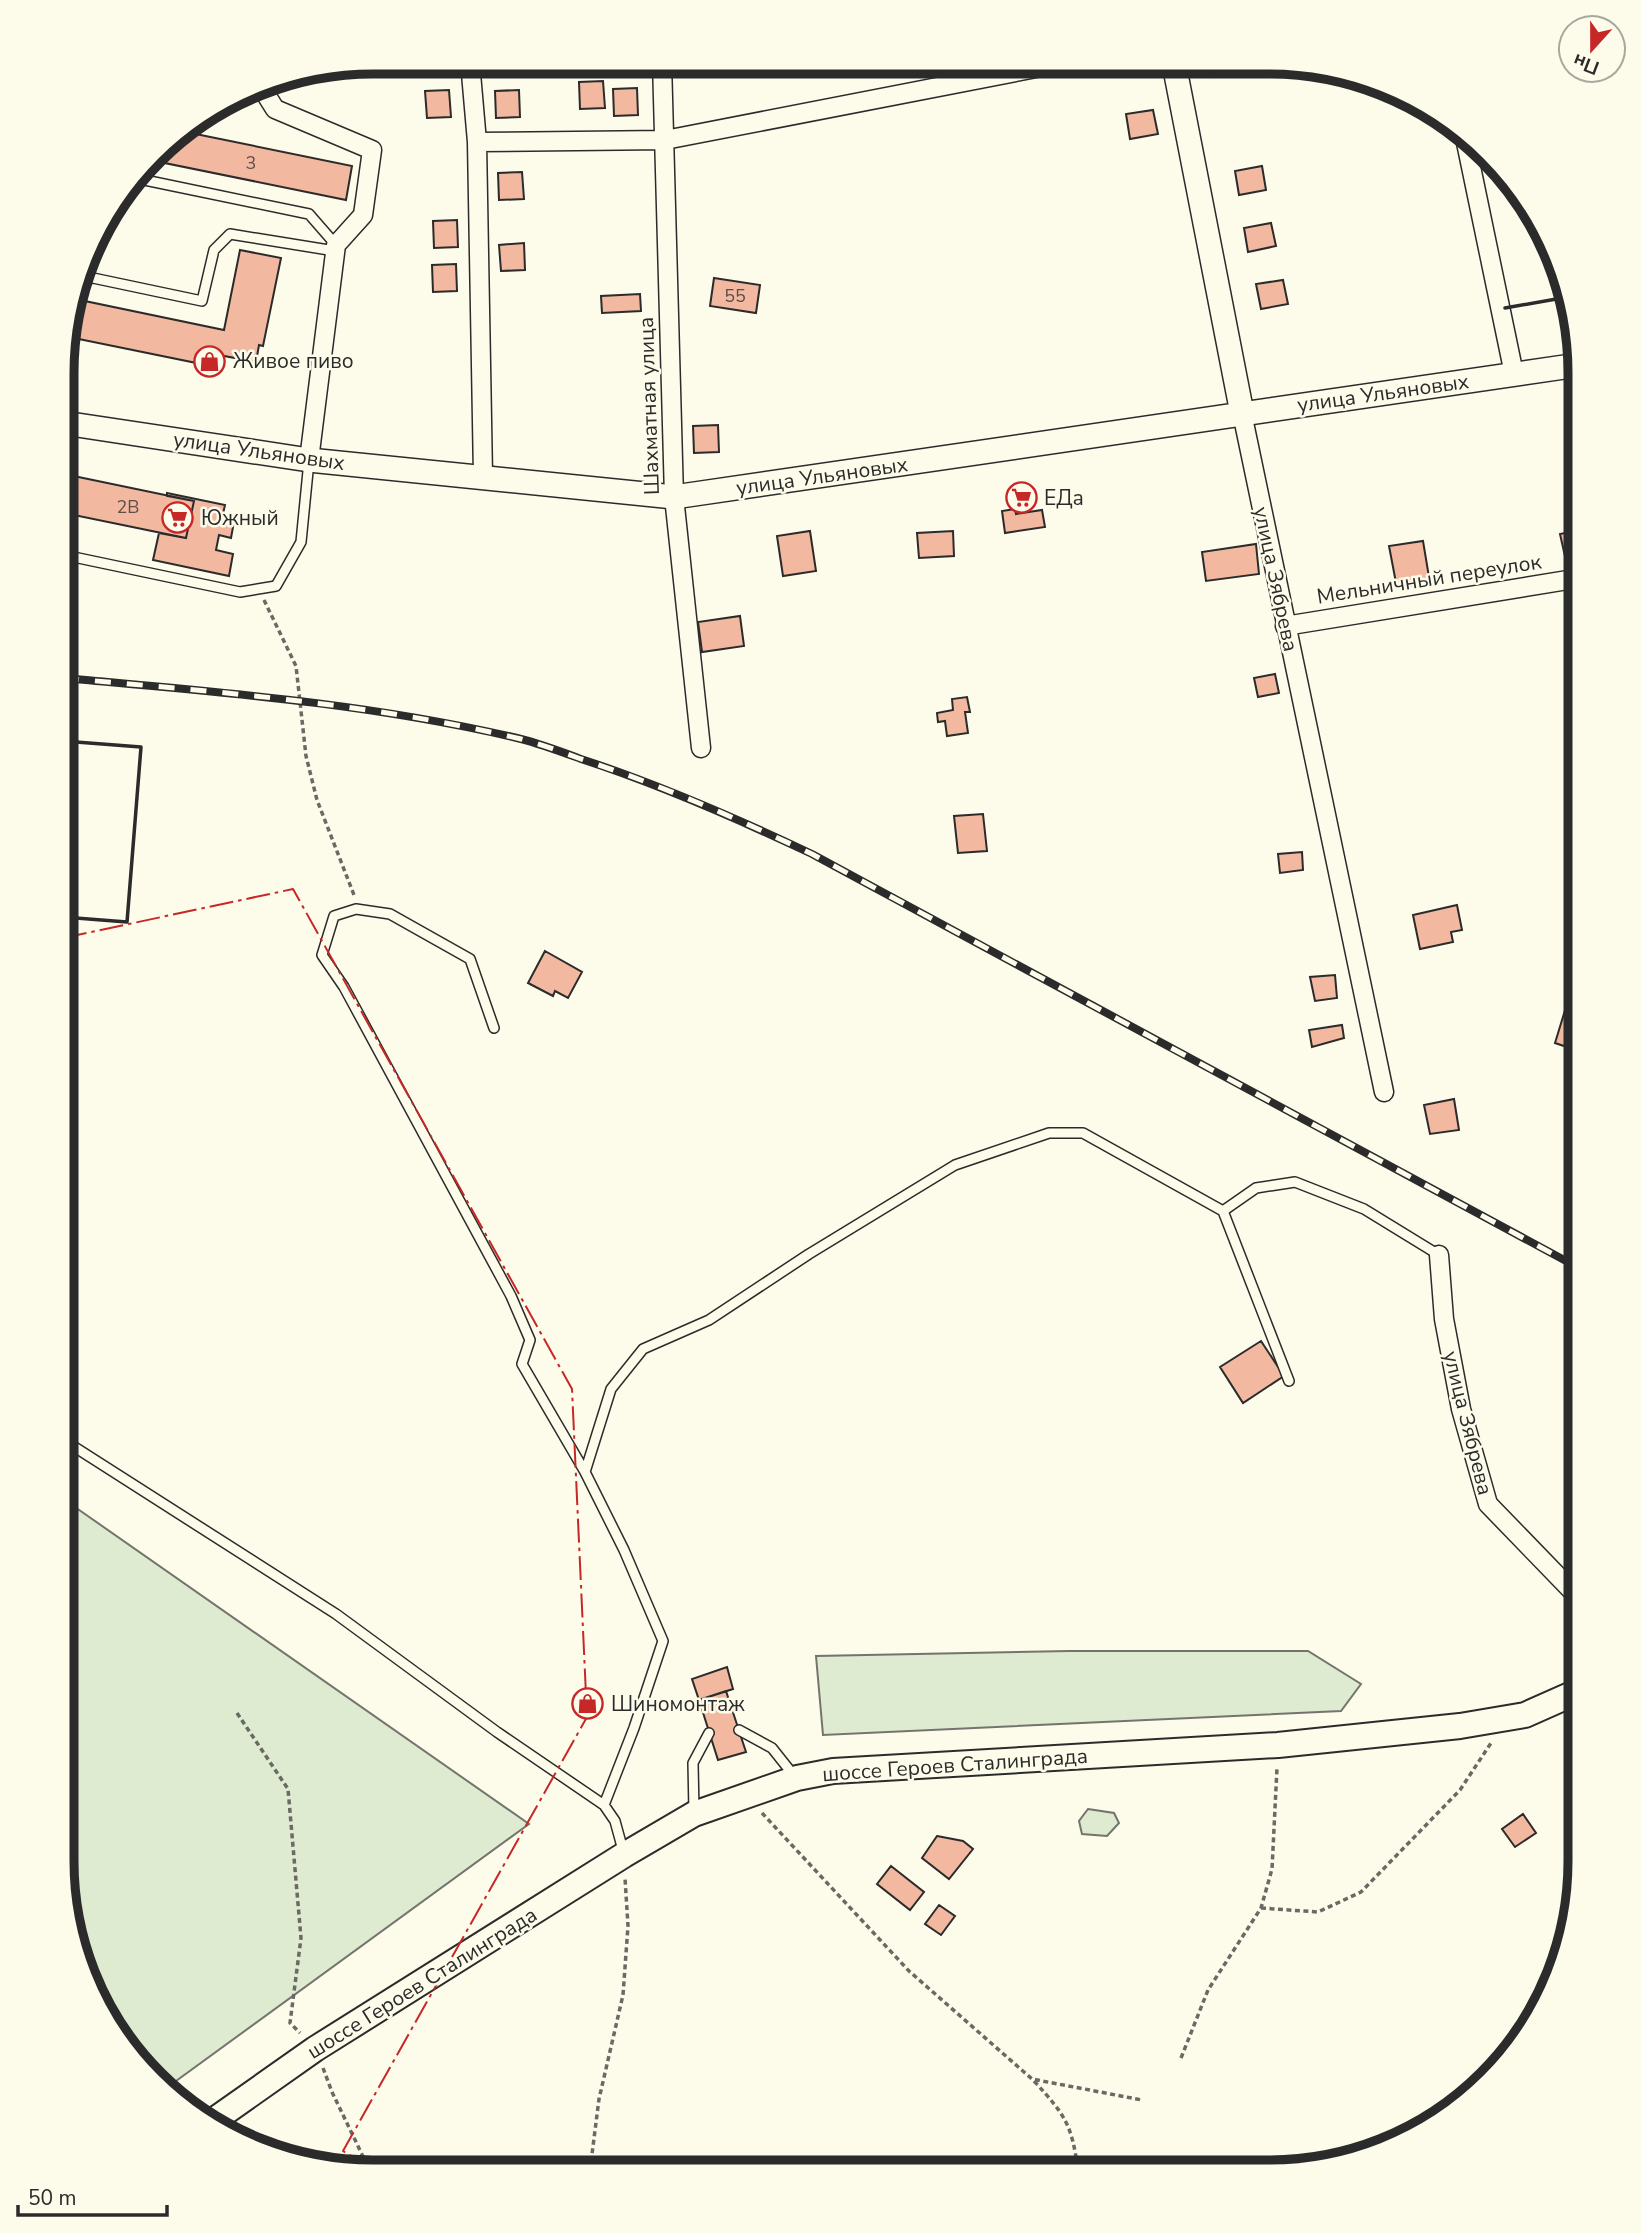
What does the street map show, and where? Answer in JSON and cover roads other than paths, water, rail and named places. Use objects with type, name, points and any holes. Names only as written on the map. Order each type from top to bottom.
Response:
[{"type":"main road","name":"шоссе Героев Сталинграда","points":[[219,2117],[315,2049],[624,1855],[694,1814],[797,1778],[833,1771],[1278,1745],[1460,1726],[1525,1714],[1568,1696]]},
{"type":"street","points":[[472,74],[477,142],[483,476]]},
{"type":"street","name":"Шахматная улица","points":[[662,74],[674,497],[701,748]]},
{"type":"street","points":[[477,142],[665,140],[1005,74]]},
{"type":"street","name":"улица Зябрева","points":[[1176,74],[1285,626],[1384,1092]]},
{"type":"street","points":[[265,93],[275,109],[372,150],[363,215],[335,248],[309,460]]},
{"type":"street","points":[[1467,149],[1514,374]]},
{"type":"street","name":"улица Ульяновых","points":[[74,425],[309,460],[674,497],[1568,366]]},
{"type":"street","name":"Мельничный переулок","points":[[1285,626],[1568,580]]},
{"type":"street","name":"улица Зябрева","points":[[1439,1255],[1444,1319],[1461,1409],[1488,1504],[1568,1587]]},
{"type":"lane","points":[[144,180],[309,214],[335,248]]},
{"type":"lane","points":[[88,278],[202,301],[214,250],[230,234],[335,248]]},
{"type":"lane","points":[[74,557],[240,592],[276,586],[301,542],[309,460]]},
{"type":"lane","points":[[494,1028],[470,959],[390,914],[356,909],[334,916],[322,955],[344,987],[511,1296],[530,1340],[522,1364],[585,1472],[624,1550],[663,1641],[634,1728],[604,1805]]},
{"type":"lane","points":[[585,1472],[611,1389],[643,1349],[709,1320],[809,1254],[955,1165],[1049,1133],[1083,1133],[1223,1211],[1289,1381]]},
{"type":"lane","points":[[1223,1211],[1256,1188],[1295,1182],[1364,1209],[1439,1255]]},
{"type":"lane","points":[[74,1447],[336,1614],[497,1732],[604,1805],[615,1821],[624,1855]]},
{"type":"lane","points":[[739,1730],[772,1748],[797,1778]]},
{"type":"lane","points":[[694,1814],[693,1763],[709,1733]]},
{"type":"railway","points":[[74,679],[293,700],[407,716],[536,743],[669,791],[812,854],[1568,1262]]},
{"type":"place","name":"Живое пиво","points":[[210,361]]},
{"type":"place","name":"ЕДа","points":[[1021,498]]},
{"type":"place","name":"Южный","points":[[178,518]]},
{"type":"place","name":"Шиномонтаж","points":[[588,1704]]}]
